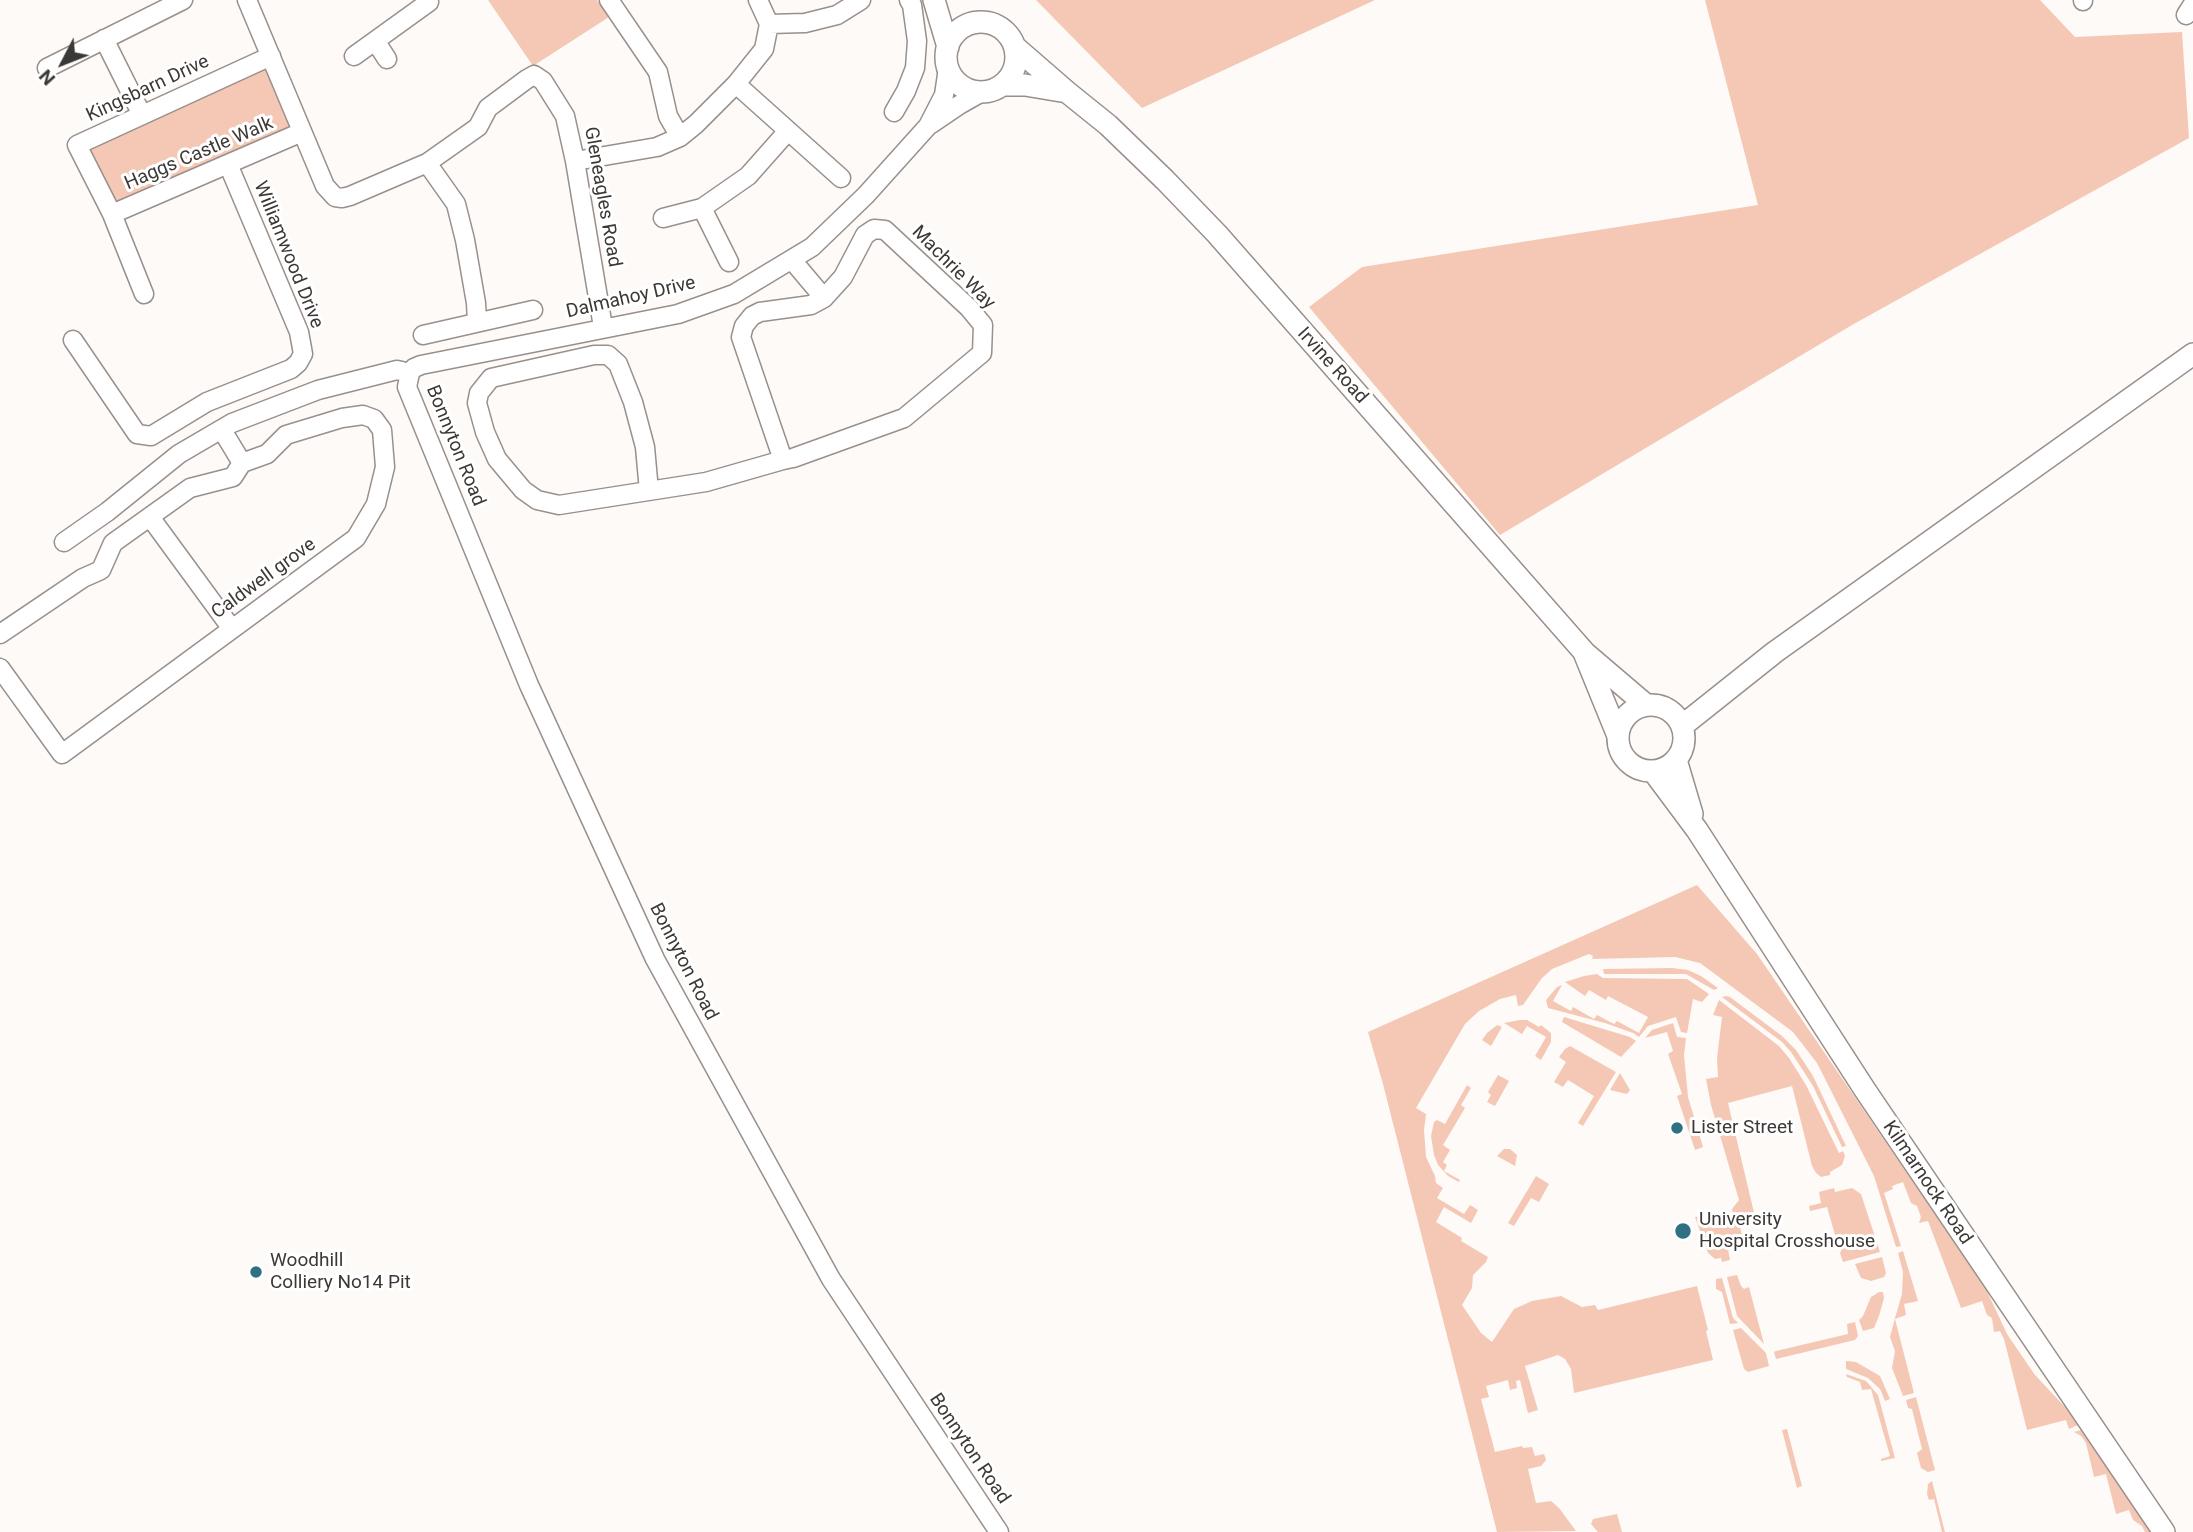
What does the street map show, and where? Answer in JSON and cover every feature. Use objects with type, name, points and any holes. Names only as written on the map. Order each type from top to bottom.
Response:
[{"type":"main road","points":[[934,0],[953,78],[961,86],[971,91],[993,90],[1010,77],[1015,68],[1016,57],[1009,36],[991,24],[980,22],[960,29],[953,37],[948,57]]},
{"type":"main road","points":[[945,0],[970,24]]},
{"type":"main road","name":"Irvine Road","points":[[1014,46],[1108,125],[1217,234],[1584,653],[1646,705]]},
{"type":"main road","points":[[1002,85],[1025,85],[1067,92]]},
{"type":"main road","points":[[1682,726],[1775,652],[2193,354]]},
{"type":"main road","name":"Irvine Road","points":[[1584,653],[1618,736]]},
{"type":"main road","points":[[1646,705],[1668,709],[1677,716],[1682,726],[1684,744],[1676,760],[1661,770],[1642,770],[1632,765],[1619,747],[1620,725],[1626,715],[1635,708],[1646,705]]},
{"type":"main road","name":"Kilmarnock Road","points":[[1676,760],[1696,830]]},
{"type":"main road","name":"Kilmarnock Road","points":[[1653,771],[1696,830],[1872,1101],[2164,1532]]},
{"type":"street","points":[[47,68],[162,5],[183,0]]},
{"type":"street","points":[[247,0],[302,132]]},
{"type":"street","points":[[609,0],[658,72],[668,117],[680,137]]},
{"type":"street","points":[[575,161],[657,147],[680,137],[736,84],[764,49],[769,24],[758,0]]},
{"type":"street","points":[[769,24],[806,23],[827,18],[861,0]]},
{"type":"street","points":[[894,112],[915,68],[917,41],[909,0]]},
{"type":"street","points":[[354,56],[434,1]]},
{"type":"street","points":[[104,39],[142,115]]},
{"type":"street","points":[[376,42],[387,59]]},
{"type":"street","name":"Kingsbarn Drive","points":[[144,294],[112,214],[76,145],[271,56]]},
{"type":"street","points":[[928,125],[944,95],[948,57]]},
{"type":"street","name":"Gleneagles Road","points":[[302,132],[325,186],[335,197],[342,198],[427,163],[478,127],[488,108],[534,75],[543,81],[565,116],[603,327]]},
{"type":"street","points":[[736,84],[841,178]]},
{"type":"street","points":[[928,125],[982,92]]},
{"type":"street","name":"Dalmahoy Drive","points":[[64,542],[180,454],[232,424],[318,390],[397,370],[410,373],[421,365],[678,314],[734,294],[812,247],[866,195],[928,125]]},
{"type":"street","name":"Haggs Castle Walk","points":[[112,214],[302,132]]},
{"type":"street","points":[[663,218],[702,208],[748,176],[787,132]]},
{"type":"street","name":"Williamwood Drive","points":[[73,340],[137,434],[151,436],[207,402],[290,369],[298,363],[303,354],[299,332],[228,163]]},
{"type":"street","points":[[427,163],[456,204],[465,240],[477,322]]},
{"type":"street","points":[[702,208],[729,262]]},
{"type":"street","name":"Machrie Way","points":[[649,491],[645,447],[633,402],[618,364],[608,355],[594,355],[491,378],[479,393],[477,403],[485,432],[497,459],[523,489],[537,500],[559,505],[649,491],[706,482],[783,460],[904,418],[982,353],[984,326],[969,308],[884,230],[874,229],[865,235],[843,277],[824,298]]},
{"type":"street","points":[[783,460],[741,337],[744,326],[752,316],[760,312],[811,305],[824,298],[792,260]]},
{"type":"street","points":[[423,335],[533,310]]},
{"type":"street","name":"Bonnyton Road","points":[[410,373],[408,387],[529,685],[655,959],[831,1279],[999,1532]]},
{"type":"street","name":"Caldwell grove","points":[[0,634],[83,578],[101,570],[113,543],[190,488],[233,477],[242,463],[267,454],[286,435],[342,418],[363,415],[374,419],[382,430],[385,467],[376,504],[356,538],[62,754],[0,668]]},
{"type":"street","points":[[222,430],[242,463]]},
{"type":"street","name":"Caldwell grove","points":[[150,517],[232,629]]},
{"type":"shaded area","points":[[488,0],[597,0],[609,17],[533,66]]},
{"type":"shaded area","points":[[1036,0],[1375,0],[1142,108]]},
{"type":"shaded area","points":[[1705,0],[2040,0],[2075,37],[2182,32],[2189,138],[1852,325],[1500,535],[1309,307],[1362,267],[1758,205]]},
{"type":"shaded area","points":[[263,68],[273,71],[291,124],[288,131],[115,205],[89,154],[91,146]]},
{"type":"shaded area","points":[[1697,885],[1757,954],[1986,1289],[2007,1334],[2035,1375],[2078,1425],[2069,1429],[2066,1420],[2027,1430],[2000,1331],[1994,1332],[1992,1318],[1987,1315],[1982,1301],[1961,1308],[1928,1221],[1919,1223],[1921,1217],[1917,1206],[1911,1203],[1903,1182],[1884,1193],[1901,1246],[1896,1247],[1874,1176],[1817,1063],[1793,1032],[1700,963],[1675,957],[1592,959],[1593,956],[1589,954],[1552,969],[1542,978],[1523,1005],[1518,1006],[1516,995],[1500,999],[1479,1011],[1465,1024],[1416,1108],[1426,1114],[1426,1157],[1436,1183],[1443,1188],[1437,1198],[1464,1214],[1470,1205],[1478,1210],[1471,1223],[1444,1207],[1436,1222],[1488,1257],[1473,1275],[1472,1288],[1462,1305],[1481,1333],[1492,1342],[1514,1309],[1532,1301],[1561,1296],[1582,1307],[1595,1305],[1598,1310],[1697,1286],[1713,1360],[1574,1393],[1571,1369],[1565,1359],[1558,1355],[1525,1366],[1538,1410],[1528,1413],[1520,1380],[1516,1381],[1517,1388],[1510,1390],[1508,1380],[1486,1386],[1489,1397],[1481,1399],[1495,1452],[1522,1446],[1532,1447],[1535,1456],[1544,1454],[1546,1460],[1541,1466],[1528,1469],[1536,1503],[1551,1501],[1576,1531],[1497,1532],[1368,1032]]},
{"type":"shaded area","points":[[1603,969],[1688,970],[1718,988],[1714,990],[1686,974],[1604,974]]},
{"type":"shaded area","points":[[1597,974],[1603,978],[1687,979],[1709,994],[1702,1002],[1693,999],[1687,1033],[1681,1032],[1676,1017],[1648,1026],[1639,1037],[1605,1023],[1548,1008],[1546,1000],[1562,985],[1553,1001],[1571,1011],[1573,1007],[1594,1019],[1597,1015],[1614,1024],[1617,1021],[1639,1033],[1648,1017],[1608,996],[1606,1000],[1589,990],[1585,996],[1565,982]]},
{"type":"shaded area","points":[[1726,996],[1782,1036],[1796,1050],[1813,1076],[1846,1146],[1842,1147],[1813,1086],[1791,1052],[1782,1042],[1722,997]]},
{"type":"shaded area","points":[[1719,1000],[1779,1046],[1789,1058],[1806,1085],[1839,1153],[1843,1151],[1845,1156],[1842,1165],[1830,1172],[1830,1175],[1821,1177],[1816,1173],[1792,1086],[1728,1103],[1756,1221],[1740,1226],[1744,1245],[1728,1249],[1730,1260],[1722,1262],[1721,1258],[1715,1259],[1708,1253],[1695,1217],[1700,1216],[1703,1223],[1733,1214],[1732,1209],[1739,1200],[1706,1079],[1718,1077],[1717,1058],[1722,1017],[1713,1015]]},
{"type":"shaded area","points":[[1564,1017],[1636,1041],[1621,1057],[1562,1022]]},
{"type":"shaded area","points":[[1527,1020],[1539,1027],[1541,1025],[1551,1033],[1551,1042],[1541,1060],[1535,1056],[1546,1037],[1527,1026],[1522,1034],[1504,1023]]},
{"type":"shaded area","points":[[1673,1023],[1677,1037],[1686,1038],[1684,1055],[1688,1097],[1703,1147],[1695,1150],[1677,1096],[1682,1094],[1668,1054],[1673,1051],[1667,1032],[1645,1038],[1652,1030]]},
{"type":"shaded area","points":[[1497,1025],[1502,1027],[1491,1046],[1482,1040]]},
{"type":"shaded area","points":[[1570,1046],[1616,1072],[1583,1126],[1578,1123],[1594,1096],[1568,1080],[1563,1087],[1554,1082],[1566,1062],[1559,1057]]},
{"type":"shaded area","points":[[1620,1073],[1630,1090],[1627,1094],[1610,1090]]},
{"type":"shaded area","points":[[1498,1075],[1509,1081],[1495,1106],[1487,1102],[1491,1095],[1488,1092]]},
{"type":"shaded area","points":[[1467,1085],[1471,1088],[1461,1105],[1465,1108],[1443,1145],[1450,1150],[1443,1162],[1447,1165],[1444,1171],[1460,1180],[1459,1182],[1448,1176],[1438,1165],[1431,1136],[1434,1122],[1437,1120],[1445,1124]]},
{"type":"shaded area","points":[[1504,1149],[1510,1149],[1517,1155],[1515,1166],[1497,1156]]},
{"type":"shaded area","points":[[1536,1176],[1549,1184],[1539,1202],[1531,1198],[1514,1226],[1508,1223]]},
{"type":"shaded area","points":[[1834,1188],[1835,1192],[1852,1188],[1861,1194],[1880,1252],[1843,1262],[1840,1253],[1844,1244],[1837,1242],[1827,1207],[1810,1211],[1809,1206],[1821,1203],[1819,1192]]},
{"type":"shaded area","points":[[1903,1251],[1918,1301],[1904,1304],[1906,1315],[1895,1319],[1914,1393],[1903,1396],[1892,1368],[1895,1351],[1890,1337],[1895,1318],[1902,1294],[1903,1272],[1898,1253]]},
{"type":"shaded area","points":[[1882,1257],[1886,1273],[1884,1277],[1871,1281],[1861,1278],[1855,1264]]},
{"type":"shaded area","points":[[1737,1275],[1744,1289],[1749,1287],[1764,1344],[1737,1316],[1727,1277]]},
{"type":"shaded area","points":[[1722,1278],[1733,1318],[1738,1323],[1730,1324],[1722,1292],[1716,1289],[1716,1279]]},
{"type":"shaded area","points":[[1883,1292],[1884,1298],[1879,1316],[1874,1328],[1863,1331],[1859,1320],[1871,1297]]},
{"type":"shaded area","points":[[1855,1322],[1858,1336],[1855,1340],[1776,1359],[1776,1351],[1848,1334],[1847,1324]]},
{"type":"shaded area","points":[[1741,1328],[1766,1353],[1769,1366],[1748,1372],[1744,1369],[1733,1330]]},
{"type":"shaded area","points":[[1846,1361],[1856,1362],[1880,1376],[1890,1399],[1885,1401],[1880,1389],[1868,1378],[1846,1369]]},
{"type":"shaded area","points":[[1846,1374],[1866,1381],[1878,1395],[1895,1458],[1881,1461],[1890,1456],[1871,1389],[1862,1390],[1860,1382],[1847,1377]]},
{"type":"shaded area","points":[[1916,1397],[1935,1470],[1928,1472],[1921,1468],[1917,1453],[1922,1449],[1912,1409],[1908,1408],[1906,1400]]},
{"type":"shaded area","points":[[1787,1429],[1802,1486],[1797,1488],[1782,1430]]},
{"type":"shaded area","points":[[2081,1430],[2152,1532],[2145,1532],[2142,1526],[2133,1520],[2129,1510],[2116,1514],[2106,1474],[2094,1477],[2086,1443],[2074,1432]]},
{"type":"shaded area","points":[[1932,1481],[1945,1532],[1942,1532],[1934,1499],[1929,1500],[1927,1494],[1928,1484]]},
{"type":"shaded area","points":[[1617,1514],[1622,1532],[1598,1532],[1591,1524],[1593,1519]]},
{"type":"place","name":"Lister Street","points":[[1677,1128]]},
{"type":"place","name":"University Hospital Crosshouse","points":[[1683,1231]]},
{"type":"place","name":"Woodhill Colliery No14 Pit","points":[[256,1272]]}]
